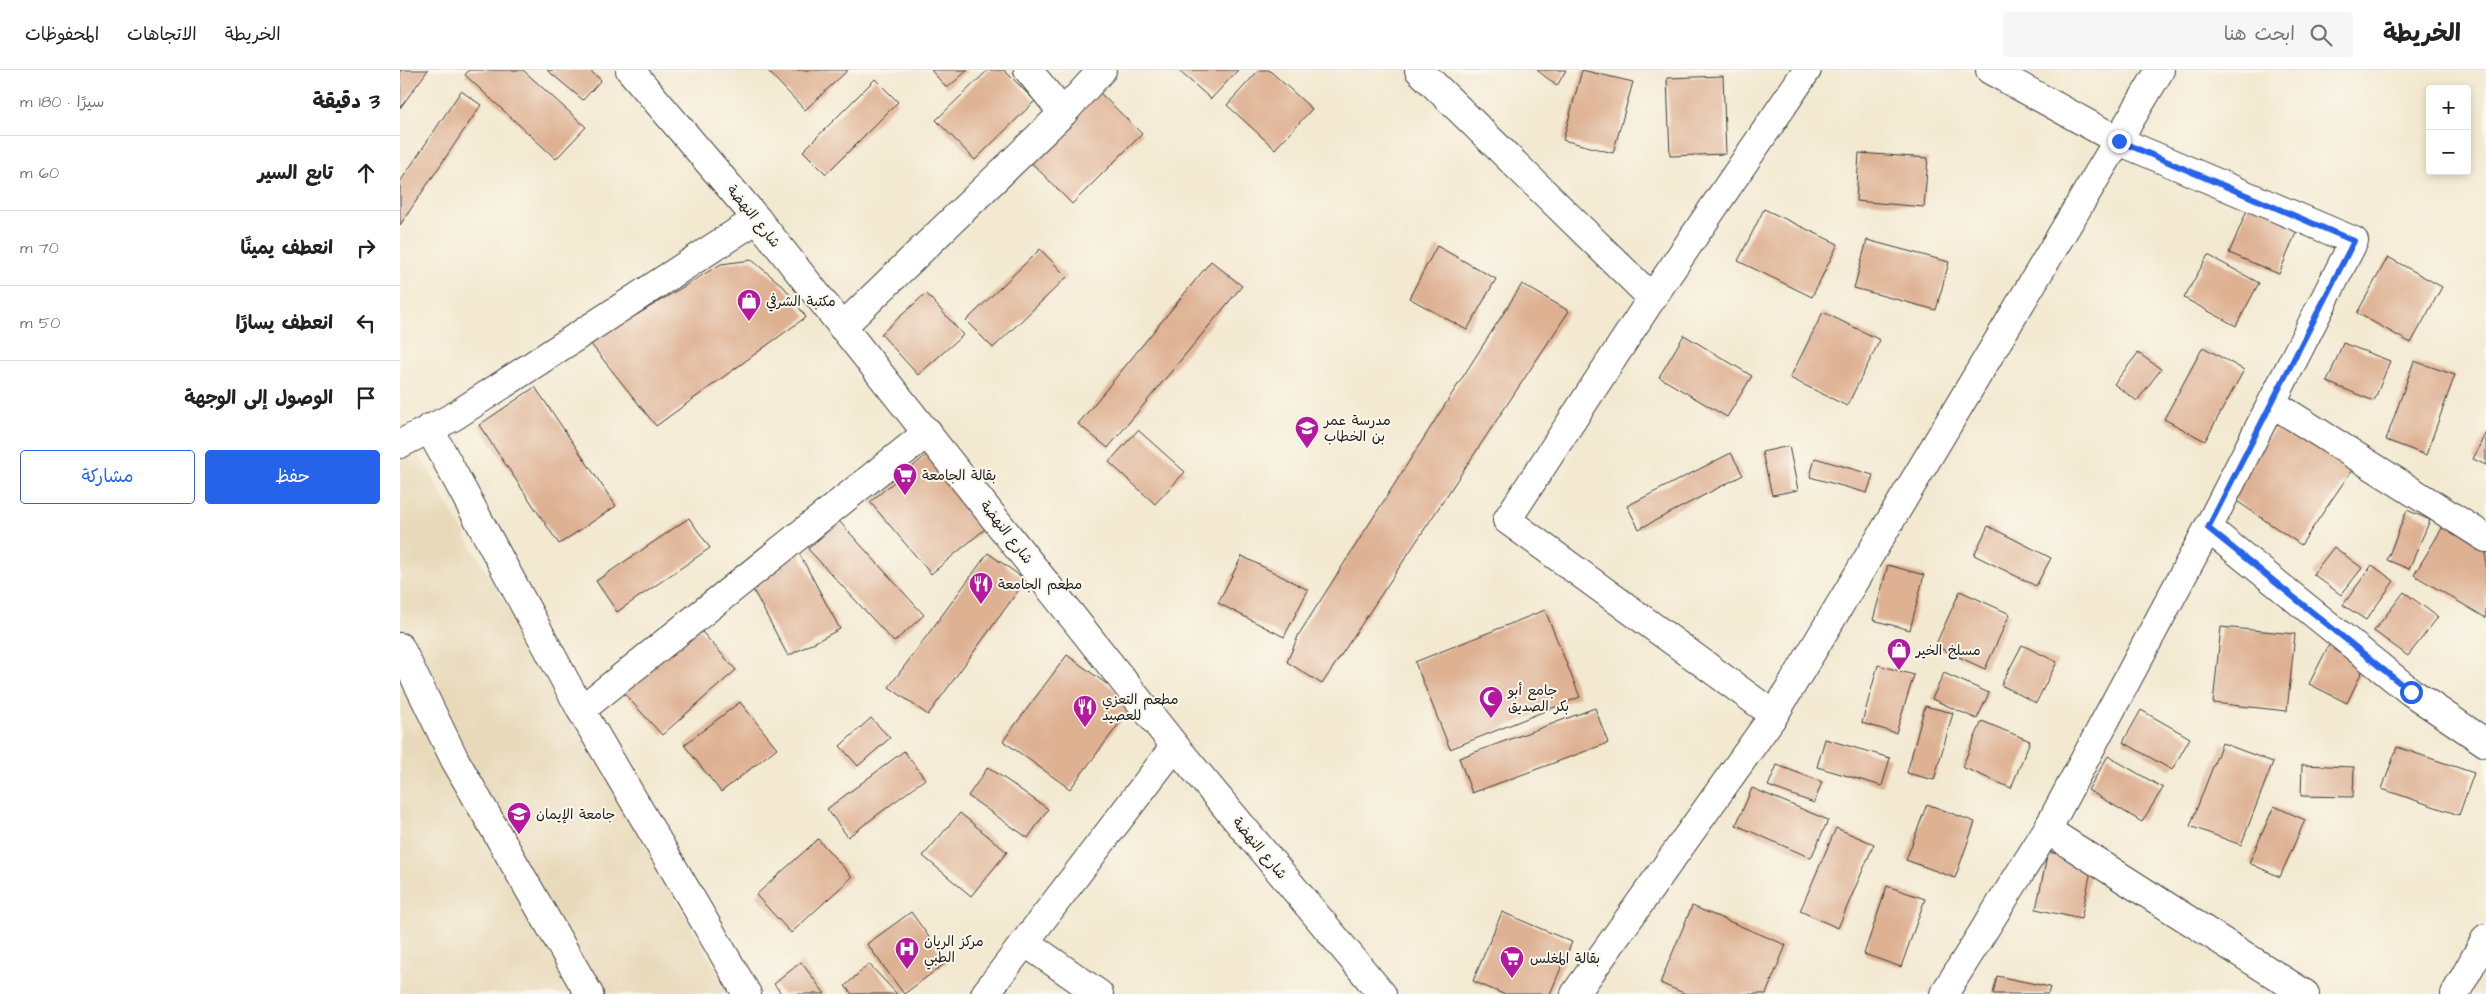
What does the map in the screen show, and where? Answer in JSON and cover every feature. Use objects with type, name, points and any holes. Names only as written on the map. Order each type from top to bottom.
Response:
[{"type":"street","name":"شارع النهضة","points":[[630,70],[757,219],[928,432],[1175,746],[1382,994]]},
{"type":"street","points":[[1028,70],[1063,113]]},
{"type":"street","points":[[842,327],[1063,113],[1102,70]]},
{"type":"street","points":[[1419,70],[1652,298]]},
{"type":"street","points":[[1774,715],[1508,520],[1652,298],[1807,70]]},
{"type":"street","points":[[1944,994],[2046,830],[2208,528],[2354,241],[2119,141],[1990,70]]},
{"type":"street","points":[[1575,994],[1774,715],[2160,70]]},
{"type":"street","points":[[400,444],[453,417],[757,219]]},
{"type":"street","points":[[2272,403],[2486,538]]},
{"type":"street","points":[[429,428],[581,710],[747,994]]},
{"type":"street","points":[[581,710],[928,432]]},
{"type":"street","points":[[2208,528],[2411,692],[2486,742]]},
{"type":"street","points":[[400,647],[455,760],[589,994]]},
{"type":"street","points":[[985,994],[1026,943],[1175,746]]},
{"type":"street","points":[[2046,830],[2305,994]]},
{"type":"street","points":[[2455,994],[2486,938]]},
{"type":"street","points":[[1026,943],[1099,994]]},
{"type":"shaded area","name":"جامعة الإيمان","points":[[400,423],[547,676],[730,994],[400,994]]},
{"type":"building","points":[[400,70],[428,70],[400,108]]},
{"type":"building","points":[[469,70],[523,70],[586,127],[556,159],[465,75]]},
{"type":"building","points":[[547,70],[589,70],[601,80],[583,100]]},
{"type":"building","points":[[767,70],[848,70],[805,110]]},
{"type":"building","points":[[931,70],[968,70],[947,88]]},
{"type":"building","points":[[988,70],[1004,70],[1035,101],[975,160],[936,120]]},
{"type":"building","points":[[1178,70],[1238,70],[1211,99]]},
{"type":"building","points":[[1259,70],[1269,70],[1312,109],[1275,149],[1227,105]]},
{"type":"building","points":[[1537,70],[1566,70],[1557,86]]},
{"type":"building","points":[[1582,70],[1633,82],[1613,153],[1563,140]]},
{"type":"building","points":[[1723,76],[1726,154],[1670,156],[1667,78]]},
{"type":"building","points":[[875,79],[898,102],[826,174],[803,151]]},
{"type":"building","points":[[1095,88],[1142,134],[1072,204],[1026,157]]},
{"type":"building","points":[[461,91],[481,105],[400,225],[400,182]]},
{"type":"building","points":[[1859,153],[1928,158],[1924,207],[1856,201]]},
{"type":"building","points":[[2250,203],[2300,223],[2279,274],[2229,253]]},
{"type":"building","points":[[1764,209],[1838,244],[1812,297],[1738,261]]},
{"type":"building","points":[[1867,240],[1949,262],[1936,310],[1854,288]]},
{"type":"building","points":[[1437,246],[1496,279],[1467,330],[1409,298]]},
{"type":"building","points":[[1040,249],[1067,277],[993,348],[966,321]]},
{"type":"building","points":[[2208,255],[2259,283],[2236,326],[2184,298]]},
{"type":"building","points":[[2388,257],[2442,287],[2411,343],[2357,313]]},
{"type":"building","points":[[752,260],[784,287],[806,317],[656,426],[590,343],[721,264]]},
{"type":"building","points":[[1211,261],[1242,286],[1108,448],[1078,424]]},
{"type":"building","points":[[1522,284],[1569,311],[1322,684],[1287,662],[1299,634]]},
{"type":"building","points":[[926,293],[963,335],[918,375],[881,334]]},
{"type":"building","points":[[1823,312],[1880,340],[1847,406],[1790,378]]},
{"type":"building","points":[[1684,335],[1752,376],[1727,417],[1659,377]]},
{"type":"building","points":[[2343,343],[2390,361],[2374,401],[2327,382]]},
{"type":"building","points":[[2203,347],[2244,370],[2205,441],[2164,419]]},
{"type":"building","points":[[2138,353],[2161,369],[2137,401],[2114,384]]},
{"type":"building","points":[[2414,361],[2455,375],[2426,455],[2386,440]]},
{"type":"building","points":[[535,387],[616,506],[559,544],[479,425]]},
{"type":"building","points":[[2280,421],[2352,470],[2301,545],[2228,495]]},
{"type":"building","points":[[1138,430],[1185,472],[1155,504],[1109,462]]},
{"type":"building","points":[[2486,432],[2486,465],[2473,459]]},
{"type":"building","points":[[1789,446],[1798,490],[1772,495],[1762,452]]},
{"type":"building","points":[[930,452],[991,524],[931,574],[870,502]]},
{"type":"building","points":[[1731,453],[1743,475],[1639,529],[1627,506]]},
{"type":"building","points":[[1815,458],[1873,475],[1867,493],[1810,477]]},
{"type":"building","points":[[2407,510],[2430,520],[2409,569],[2387,560]]},
{"type":"building","points":[[689,518],[710,548],[617,612],[596,581]]},
{"type":"building","points":[[2447,520],[2486,544],[2486,618],[2414,575]]},
{"type":"building","points":[[839,521],[924,615],[894,642],[808,549]]},
{"type":"building","points":[[1988,526],[2051,558],[2036,586],[1974,555]]},
{"type":"building","points":[[2334,547],[2362,568],[2341,595],[2313,574]]},
{"type":"building","points":[[799,553],[840,629],[788,656],[748,580]]},
{"type":"building","points":[[988,553],[1026,580],[928,715],[889,687]]},
{"type":"building","points":[[1242,556],[1308,590],[1284,637],[1218,603]]},
{"type":"building","points":[[1888,565],[1924,575],[1910,630],[1873,620]]},
{"type":"building","points":[[2372,565],[2394,581],[2366,620],[2343,605]]},
{"type":"building","points":[[1960,591],[2010,614],[1985,669],[1935,646]]},
{"type":"building","points":[[2404,592],[2438,617],[2408,656],[2374,631]]},
{"type":"building","points":[[1545,610],[1580,697],[1450,749],[1415,662]]},
{"type":"building","points":[[695,624],[736,670],[662,735],[621,690]]},
{"type":"building","points":[[2221,627],[2295,634],[2287,711],[2213,703]]},
{"type":"building","points":[[2331,641],[2368,659],[2347,703],[2309,684]]},
{"type":"building","points":[[2022,645],[2057,662],[2036,703],[2001,685]]},
{"type":"building","points":[[1067,655],[1134,704],[1070,789],[1003,741]]},
{"type":"building","points":[[1878,665],[1914,675],[1896,733],[1862,723]]},
{"type":"building","points":[[1944,673],[1989,693],[1977,719],[1932,699]]},
{"type":"building","points":[[740,702],[777,748],[721,792],[684,745]]},
{"type":"building","points":[[1925,706],[1953,713],[1934,780],[1907,773]]},
{"type":"building","points":[[1595,708],[1608,743],[1472,793],[1459,758]]},
{"type":"building","points":[[2141,710],[2190,738],[2172,770],[2123,742]]},
{"type":"building","points":[[871,718],[890,738],[858,766],[840,746]]},
{"type":"building","points":[[1982,721],[2030,741],[2011,788],[1962,767]]},
{"type":"building","points":[[1825,739],[1890,758],[1882,786],[1817,767]]},
{"type":"building","points":[[2222,743],[2273,762],[2241,845],[2190,826]]},
{"type":"building","points":[[2397,747],[2474,773],[2459,815],[2382,789]]},
{"type":"building","points":[[904,751],[925,779],[848,837],[827,809]]},
{"type":"building","points":[[2108,756],[2163,788],[2142,822],[2088,790]]},
{"type":"building","points":[[1777,765],[1822,782],[1814,803],[1768,786]]},
{"type":"building","points":[[2302,765],[2354,767],[2353,797],[2301,796]]},
{"type":"building","points":[[988,767],[1048,809],[1028,838],[968,796]]},
{"type":"building","points":[[1752,788],[1828,820],[1811,858],[1736,825]]},
{"type":"building","points":[[1927,804],[1975,822],[1955,878],[1906,860]]},
{"type":"building","points":[[2274,806],[2305,820],[2280,877],[2249,863]]},
{"type":"building","points":[[960,813],[1007,852],[971,896],[923,856]]},
{"type":"building","points":[[1836,828],[1874,844],[1838,928],[1800,911]]},
{"type":"building","points":[[818,839],[852,877],[791,933],[756,895]]},
{"type":"building","points":[[2048,852],[2093,861],[2081,919],[2036,909]]},
{"type":"building","points":[[1887,886],[1925,899],[1901,967],[1864,954]]},
{"type":"building","points":[[1692,906],[1786,945],[1766,994],[1686,994],[1660,983]]},
{"type":"building","points":[[911,912],[947,962],[904,994],[867,944]]},
{"type":"building","points":[[1502,912],[1572,942],[1550,994],[1503,994],[1473,981]]},
{"type":"building","points":[[801,962],[825,994],[782,994],[774,984]]},
{"type":"building","points":[[869,964],[897,994],[852,994],[845,986]]},
{"type":"building","points":[[1997,976],[2050,987],[2048,994],[1993,994]]},
{"type":"place","name":"مكتبة الشرفي","points":[[749,322]]},
{"type":"place","name":"مدرسة عمر بن الخطاب","points":[[1307,449]]},
{"type":"place","name":"بقالة الجامعة","points":[[905,496]]},
{"type":"place","name":"مطعم الجامعة","points":[[981,605]]},
{"type":"place","name":"مسلخ الخير","points":[[1899,671]]},
{"type":"place","name":"جامع أبو بكر الصديق","points":[[1491,719]]},
{"type":"place","name":"مطعم التعزي للعصيد","points":[[1085,728]]},
{"type":"place","name":"جامعة الإيمان","points":[[519,835]]},
{"type":"place","name":"مركز الريان الطبي","points":[[907,970]]},
{"type":"place","name":"بقالة المغلس","points":[[1512,979]]},
{"type":"route","points":[[2119,141],[2354,241],[2208,528],[2411,692]]}]
